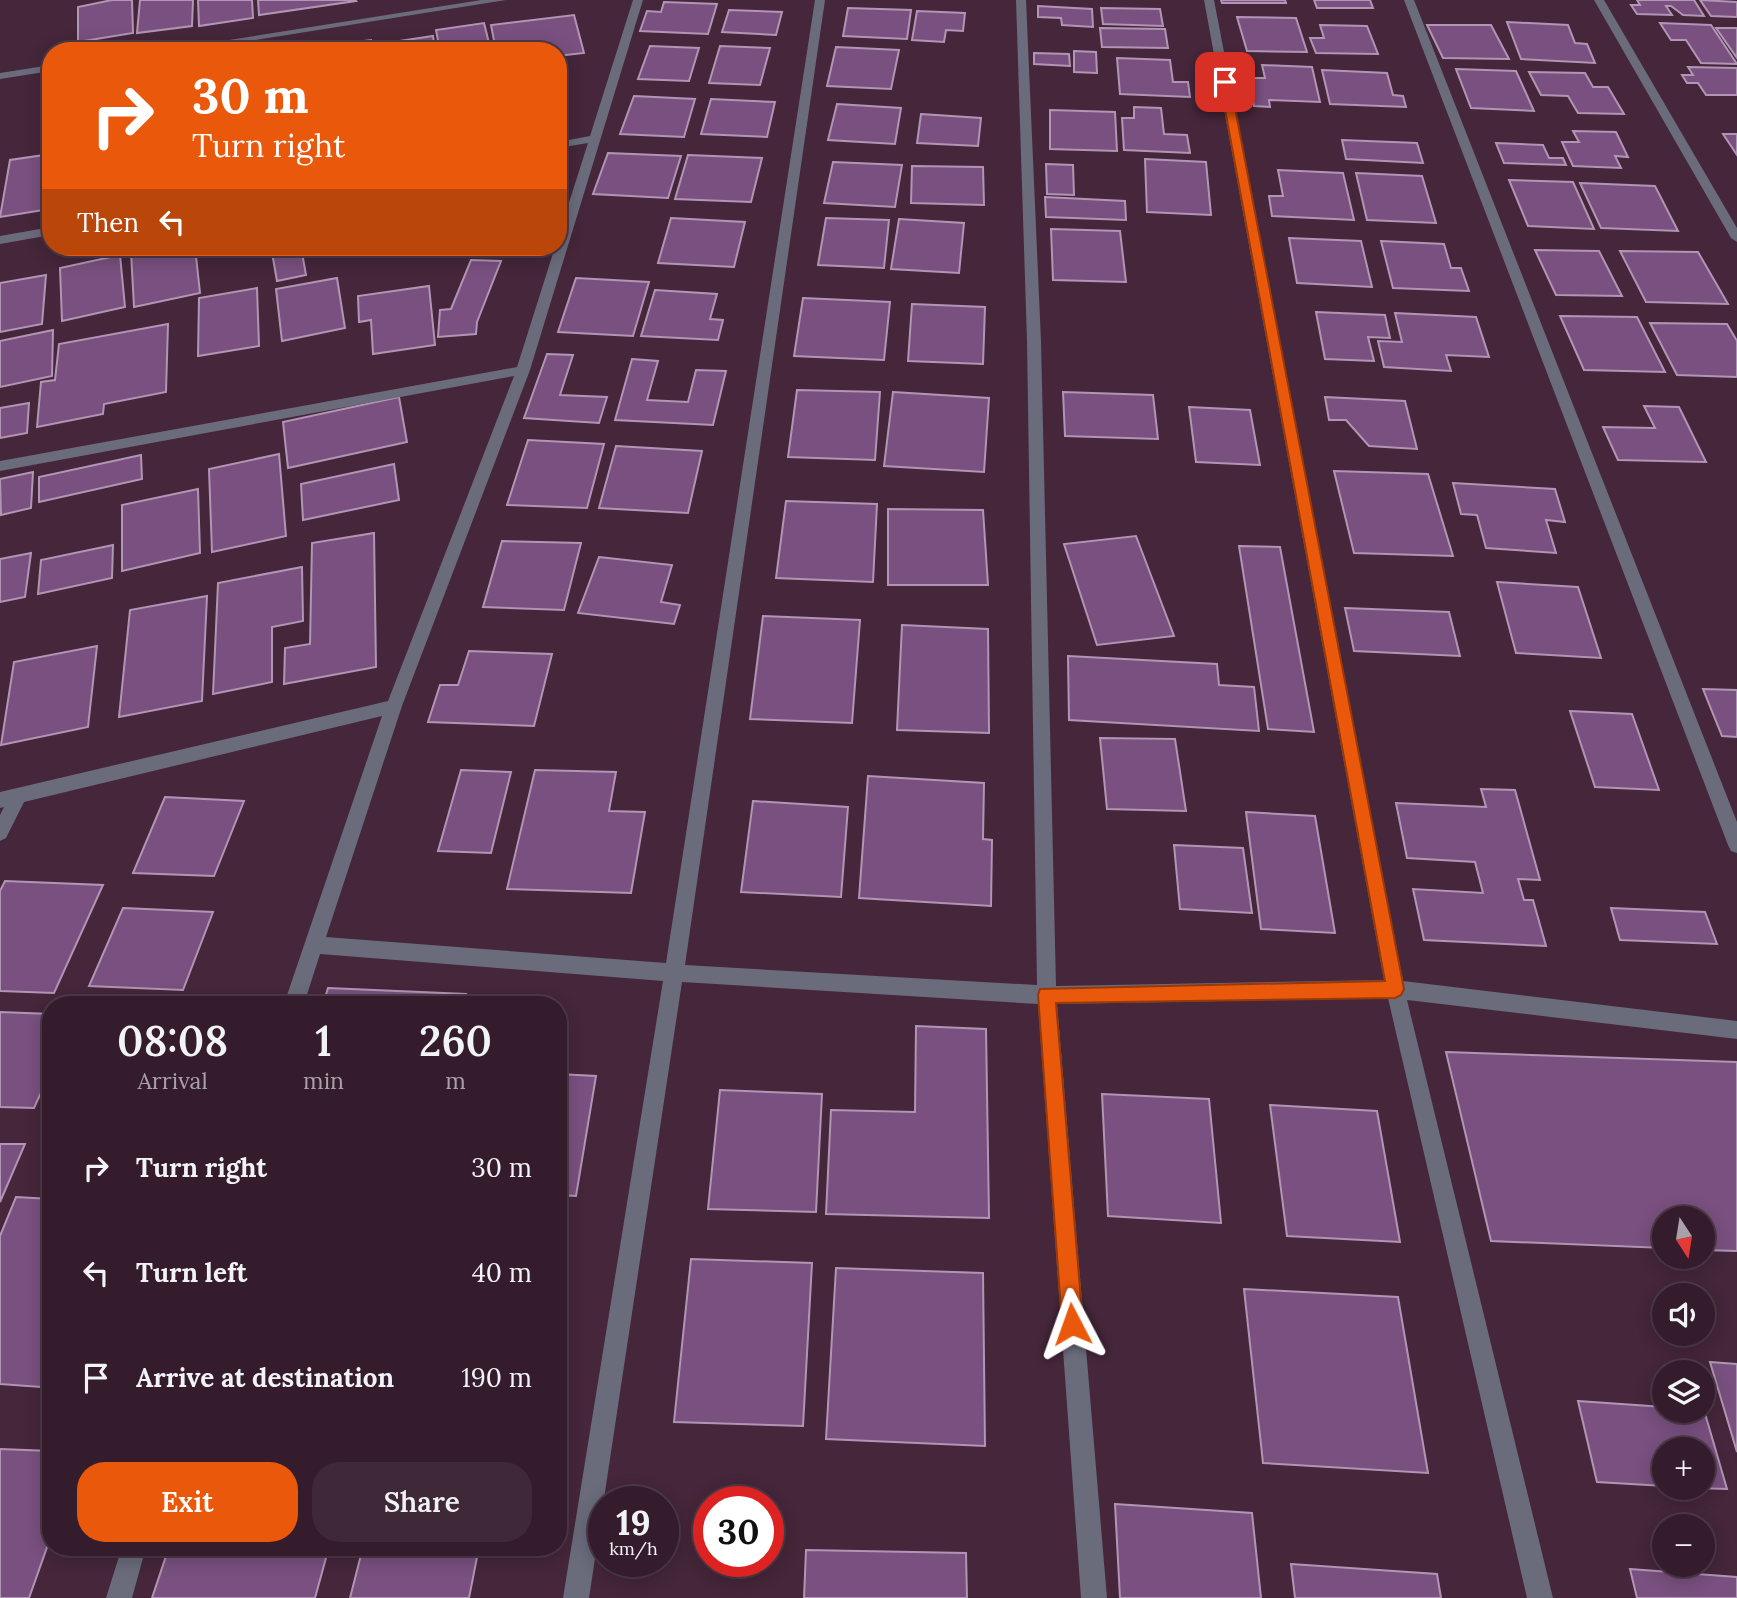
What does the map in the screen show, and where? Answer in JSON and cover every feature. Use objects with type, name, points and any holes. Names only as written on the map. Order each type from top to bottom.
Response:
[{"type":"street","points":[[224,42],[501,0]]},
{"type":"street","points":[[567,227],[638,0]]},
{"type":"street","points":[[576,1598],[674,972],[820,0]]},
{"type":"street","points":[[1021,0],[1034,327],[1047,995],[1094,1598]]},
{"type":"street","points":[[1209,0],[1395,989],[1540,1598]]},
{"type":"street","points":[[1409,0],[1737,845]]},
{"type":"street","points":[[1600,0],[1737,238]]},
{"type":"street","points":[[0,76],[42,69]]},
{"type":"street","points":[[567,144],[594,139]]},
{"type":"street","points":[[0,240],[42,233]]},
{"type":"street","points":[[296,996],[394,706],[523,370],[558,256]]},
{"type":"street","points":[[0,466],[523,370]]},
{"type":"street","points":[[0,800],[394,706]]},
{"type":"street","points":[[0,833],[18,796]]},
{"type":"street","points":[[312,945],[674,972],[1047,995],[1395,989],[1737,1030]]},
{"type":"street","points":[[119,1598],[131,1556]]},
{"type":"building","points":[[112,0],[132,0],[133,33],[78,42],[78,7]]},
{"type":"building","points":[[140,0],[193,0],[192,26],[137,33]]},
{"type":"building","points":[[198,0],[252,0],[253,18],[199,26]]},
{"type":"building","points":[[258,0],[355,0],[356,1],[259,15]]},
{"type":"building","points":[[1221,0],[1285,0],[1286,3],[1222,3]]},
{"type":"building","points":[[1314,0],[1370,0],[1373,8],[1317,8]]},
{"type":"building","points":[[1637,0],[1694,0],[1704,16],[1683,15],[1671,6],[1666,6],[1672,15],[1637,14],[1631,5],[1640,5]]},
{"type":"building","points":[[1700,0],[1737,2],[1737,17],[1711,16]]},
{"type":"building","points":[[664,2],[717,4],[708,34],[640,31],[647,11],[661,12]]},
{"type":"building","points":[[1038,6],[1092,9],[1093,27],[1062,25],[1061,18],[1038,17]]},
{"type":"building","points":[[848,8],[911,10],[907,39],[843,36]]},
{"type":"building","points":[[1101,8],[1160,9],[1163,26],[1103,24]]},
{"type":"building","points":[[729,10],[782,12],[776,35],[722,32]]},
{"type":"building","points":[[917,11],[965,13],[963,31],[946,30],[944,42],[912,40]]},
{"type":"building","points":[[574,15],[584,53],[567,55],[567,42],[494,42],[491,25]]},
{"type":"building","points":[[1237,17],[1296,18],[1307,52],[1247,51]]},
{"type":"building","points":[[1507,22],[1568,25],[1575,43],[1587,44],[1595,63],[1521,59]]},
{"type":"building","points":[[484,23],[489,42],[438,42],[436,30]]},
{"type":"building","points":[[1660,23],[1711,25],[1737,64],[1701,63],[1686,40],[1671,40]]},
{"type":"building","points":[[1320,25],[1367,26],[1378,54],[1316,53],[1310,38],[1324,38]]},
{"type":"building","points":[[1427,25],[1491,25],[1509,59],[1443,58]]},
{"type":"building","points":[[1100,28],[1165,29],[1168,48],[1102,47]]},
{"type":"building","points":[[1716,28],[1737,28],[1737,58]]},
{"type":"building","points":[[433,36],[434,42],[392,42]]},
{"type":"building","points":[[650,46],[699,48],[689,81],[638,79]]},
{"type":"building","points":[[720,46],[770,48],[760,85],[709,83]]},
{"type":"building","points":[[836,47],[899,50],[891,89],[827,86]]},
{"type":"building","points":[[1074,51],[1096,52],[1097,73],[1074,72]]},
{"type":"building","points":[[1034,53],[1069,54],[1070,66],[1034,64]]},
{"type":"building","points":[[1117,58],[1170,60],[1173,82],[1188,82],[1190,97],[1120,94]]},
{"type":"building","points":[[1262,65],[1312,67],[1320,102],[1269,100],[1270,107],[1254,106],[1249,78],[1265,78]]},
{"type":"building","points":[[1688,67],[1737,68],[1737,95],[1706,95],[1698,83],[1687,83],[1682,75],[1693,75]]},
{"type":"building","points":[[1456,69],[1516,71],[1534,111],[1471,108]]},
{"type":"building","points":[[1322,70],[1387,73],[1393,95],[1403,96],[1406,107],[1330,104]]},
{"type":"building","points":[[1529,72],[1585,73],[1593,87],[1608,87],[1624,114],[1578,113],[1568,96],[1541,95]]},
{"type":"building","points":[[634,96],[695,99],[684,137],[620,134]]},
{"type":"building","points":[[711,99],[775,102],[767,137],[701,134]]},
{"type":"building","points":[[837,104],[901,108],[895,144],[828,140]]},
{"type":"building","points":[[1134,107],[1161,108],[1164,134],[1187,135],[1190,153],[1124,150],[1122,118],[1134,118]]},
{"type":"building","points":[[1050,110],[1115,112],[1117,151],[1050,149]]},
{"type":"building","points":[[921,114],[981,118],[978,146],[917,143]]},
{"type":"building","points":[[1573,131],[1616,132],[1628,157],[1615,156],[1621,168],[1573,166],[1562,142],[1579,142]]},
{"type":"building","points":[[1723,134],[1737,134],[1737,155]]},
{"type":"building","points":[[1342,140],[1417,143],[1423,163],[1346,159]]},
{"type":"building","points":[[1496,143],[1543,145],[1549,158],[1563,158],[1566,165],[1504,163]]},
{"type":"building","points":[[608,153],[681,156],[668,198],[593,194]]},
{"type":"building","points":[[42,155],[42,210],[0,217],[10,160]]},
{"type":"building","points":[[688,155],[762,158],[751,202],[675,199]]},
{"type":"building","points":[[1145,159],[1206,162],[1211,215],[1147,212]]},
{"type":"building","points":[[833,162],[902,165],[895,207],[824,203]]},
{"type":"building","points":[[1046,164],[1073,165],[1074,195],[1047,194]]},
{"type":"building","points":[[912,166],[983,167],[984,205],[911,203]]},
{"type":"building","points":[[1278,170],[1343,173],[1354,220],[1272,216],[1269,196],[1283,196]]},
{"type":"building","points":[[1356,173],[1422,176],[1436,223],[1367,220]]},
{"type":"building","points":[[1509,180],[1573,182],[1594,229],[1528,226]]},
{"type":"building","points":[[1580,183],[1655,186],[1678,231],[1601,228]]},
{"type":"building","points":[[1045,197],[1125,201],[1126,220],[1046,217]]},
{"type":"building","points":[[671,218],[745,222],[734,267],[658,263]]},
{"type":"building","points":[[826,218],[889,220],[884,268],[818,265]]},
{"type":"building","points":[[899,219],[964,223],[959,273],[891,269]]},
{"type":"building","points":[[1051,229],[1120,231],[1126,282],[1053,280]]},
{"type":"building","points":[[1289,238],[1361,241],[1372,287],[1297,283]]},
{"type":"building","points":[[1381,241],[1444,244],[1451,268],[1461,268],[1469,291],[1393,288]]},
{"type":"building","points":[[1535,250],[1599,251],[1622,296],[1556,295]]},
{"type":"building","points":[[1620,251],[1698,252],[1728,304],[1646,302]]},
{"type":"building","points":[[120,256],[125,307],[62,321],[60,268]]},
{"type":"building","points":[[131,256],[196,256],[200,293],[134,307]]},
{"type":"building","points":[[273,256],[303,256],[306,275],[277,281]]},
{"type":"building","points":[[471,260],[501,261],[477,322],[476,334],[438,337],[440,310],[451,309]]},
{"type":"building","points":[[46,275],[42,324],[0,332],[0,283]]},
{"type":"building","points":[[337,278],[345,328],[282,341],[276,289]]},
{"type":"building","points":[[576,278],[649,282],[633,336],[558,332]]},
{"type":"building","points":[[429,286],[435,345],[373,354],[371,320],[359,322],[358,296]]},
{"type":"building","points":[[257,288],[259,346],[198,356],[199,298]]},
{"type":"building","points":[[655,290],[717,294],[710,319],[723,320],[718,340],[641,336]]},
{"type":"building","points":[[803,298],[890,302],[884,360],[794,356]]},
{"type":"building","points":[[912,304],[985,307],[983,364],[908,361]]},
{"type":"building","points":[[1316,312],[1385,315],[1390,338],[1368,337],[1374,361],[1325,359]]},
{"type":"building","points":[[1395,313],[1476,317],[1489,357],[1446,355],[1451,371],[1384,367],[1378,341],[1402,342]]},
{"type":"building","points":[[1560,316],[1637,317],[1665,372],[1584,370]]},
{"type":"building","points":[[1650,323],[1727,324],[1737,341],[1737,377],[1677,375]]},
{"type":"building","points":[[168,324],[166,392],[104,404],[103,414],[37,427],[41,382],[55,380],[59,344]]},
{"type":"building","points":[[53,330],[52,376],[0,387],[0,341]]},
{"type":"building","points":[[547,354],[573,355],[560,395],[607,397],[599,423],[524,418]]},
{"type":"building","points":[[632,359],[658,361],[647,400],[688,402],[696,370],[726,371],[713,425],[615,420]]},
{"type":"building","points":[[797,390],[880,392],[875,460],[788,457]]},
{"type":"building","points":[[893,392],[989,398],[984,472],[884,466]]},
{"type":"building","points":[[1063,392],[1153,395],[1158,439],[1065,436]]},
{"type":"building","points":[[399,397],[407,442],[288,468],[283,422]]},
{"type":"building","points":[[1325,397],[1405,401],[1417,449],[1369,446],[1346,420],[1329,420]]},
{"type":"building","points":[[29,403],[27,433],[0,438],[0,408]]},
{"type":"building","points":[[1644,406],[1679,407],[1706,462],[1618,460],[1603,427],[1655,428]]},
{"type":"building","points":[[1189,407],[1250,410],[1260,465],[1196,462]]},
{"type":"building","points":[[528,440],[604,444],[587,508],[507,505]]},
{"type":"building","points":[[616,446],[702,451],[688,513],[599,508]]},
{"type":"building","points":[[279,454],[286,536],[212,552],[209,469]]},
{"type":"building","points":[[141,455],[142,479],[39,502],[39,477]]},
{"type":"building","points":[[394,464],[399,500],[303,520],[301,484]]},
{"type":"building","points":[[1334,471],[1428,474],[1453,556],[1354,553]]},
{"type":"building","points":[[33,472],[31,508],[1,515],[0,479]]},
{"type":"building","points":[[1453,483],[1555,489],[1565,522],[1546,520],[1556,553],[1486,548],[1477,515],[1461,514]]},
{"type":"building","points":[[198,489],[200,553],[122,571],[122,505]]},
{"type":"building","points":[[786,501],[877,504],[873,582],[776,578]]},
{"type":"building","points":[[888,509],[983,510],[988,585],[888,585]]},
{"type":"building","points":[[374,533],[376,667],[284,684],[285,648],[310,644],[312,543]]},
{"type":"building","points":[[1136,536],[1174,636],[1097,645],[1064,544]]},
{"type":"building","points":[[502,541],[581,543],[564,610],[483,607]]},
{"type":"building","points":[[113,545],[112,578],[38,594],[41,560]]},
{"type":"building","points":[[1239,546],[1280,547],[1314,732],[1268,729]]},
{"type":"building","points":[[31,553],[25,597],[0,602],[0,559]]},
{"type":"building","points":[[599,557],[672,565],[661,602],[680,605],[674,624],[578,613]]},
{"type":"building","points":[[302,567],[303,621],[272,627],[272,682],[213,694],[218,583]]},
{"type":"building","points":[[1497,582],[1578,587],[1601,658],[1516,653]]},
{"type":"building","points":[[207,596],[202,701],[119,717],[130,610]]},
{"type":"building","points":[[1345,608],[1449,612],[1460,656],[1354,651]]},
{"type":"building","points":[[763,616],[860,620],[852,723],[750,719]]},
{"type":"building","points":[[902,625],[988,629],[989,733],[897,730]]},
{"type":"building","points":[[97,646],[88,727],[1,745],[14,662]]},
{"type":"building","points":[[469,651],[552,654],[534,726],[428,722],[440,685],[458,685]]},
{"type":"building","points":[[1068,656],[1217,664],[1219,685],[1254,687],[1259,731],[1069,720]]},
{"type":"building","points":[[1703,689],[1737,690],[1737,737],[1722,736]]},
{"type":"building","points":[[1570,711],[1632,714],[1659,790],[1595,787]]},
{"type":"building","points":[[1100,738],[1175,739],[1186,811],[1107,809]]},
{"type":"building","points":[[461,770],[511,772],[491,853],[438,851]]},
{"type":"building","points":[[535,770],[616,772],[609,811],[645,812],[631,893],[507,889]]},
{"type":"building","points":[[868,776],[984,783],[983,839],[992,840],[991,906],[859,898]]},
{"type":"building","points":[[1481,789],[1515,790],[1540,880],[1518,879],[1524,900],[1533,900],[1546,946],[1424,940],[1413,889],[1483,893],[1475,862],[1407,858],[1396,803],[1486,807]]},
{"type":"building","points":[[165,797],[244,801],[214,876],[133,873]]},
{"type":"building","points":[[753,801],[848,807],[841,897],[741,892]]},
{"type":"building","points":[[1246,812],[1315,816],[1335,933],[1261,929]]},
{"type":"building","points":[[1174,845],[1243,848],[1252,913],[1180,909]]},
{"type":"building","points":[[5,881],[103,885],[54,993],[0,991],[0,891]]},
{"type":"building","points":[[123,908],[213,912],[183,990],[89,986]]},
{"type":"building","points":[[1611,908],[1705,912],[1717,944],[1620,940]]},
{"type":"building","points":[[328,988],[466,994],[466,996],[326,996]]},
{"type":"building","points":[[0,1012],[42,1014],[42,1091],[34,1108],[0,1107]]},
{"type":"building","points":[[916,1026],[986,1029],[989,1218],[826,1214],[831,1110],[915,1112]]},
{"type":"building","points":[[1446,1052],[1737,1062],[1737,1251],[1715,1250],[1715,1206],[1652,1206],[1652,1248],[1491,1241]]},
{"type":"building","points":[[567,1074],[596,1076],[576,1196],[567,1196]]},
{"type":"building","points":[[720,1090],[822,1094],[816,1212],[708,1209]]},
{"type":"building","points":[[1102,1094],[1209,1099],[1221,1223],[1108,1216]]},
{"type":"building","points":[[1270,1105],[1377,1111],[1400,1242],[1287,1236]]},
{"type":"building","points":[[0,1144],[25,1144],[0,1202]]},
{"type":"building","points":[[16,1197],[42,1198],[41,1387],[0,1384],[0,1236]]},
{"type":"building","points":[[691,1259],[812,1263],[803,1426],[674,1422]]},
{"type":"building","points":[[836,1268],[983,1273],[985,1446],[826,1439]]},
{"type":"building","points":[[1244,1289],[1398,1297],[1428,1473],[1263,1463]]},
{"type":"building","points":[[1715,1362],[1737,1364],[1737,1452],[1715,1379]]},
{"type":"building","points":[[1578,1401],[1652,1406],[1652,1423],[1708,1423],[1712,1437],[1652,1437],[1652,1485],[1597,1482]]},
{"type":"building","points":[[1715,1448],[1727,1489],[1715,1489]]},
{"type":"building","points":[[0,1449],[42,1451],[44,1556],[29,1598],[0,1598]]},
{"type":"building","points":[[1115,1504],[1252,1513],[1261,1598],[1120,1598]]},
{"type":"building","points":[[806,1550],[966,1553],[967,1598],[804,1598]]},
{"type":"building","points":[[166,1556],[327,1556],[315,1598],[152,1598]]},
{"type":"building","points":[[361,1556],[477,1556],[469,1598],[350,1598]]},
{"type":"building","points":[[1291,1564],[1437,1574],[1441,1598],[1295,1598]]},
{"type":"building","points":[[1630,1569],[1652,1571],[1652,1577],[1737,1577],[1737,1598],[1637,1598]]},
{"type":"route","points":[[1072,1324],[1047,995],[1395,989],[1225,82]]}]
